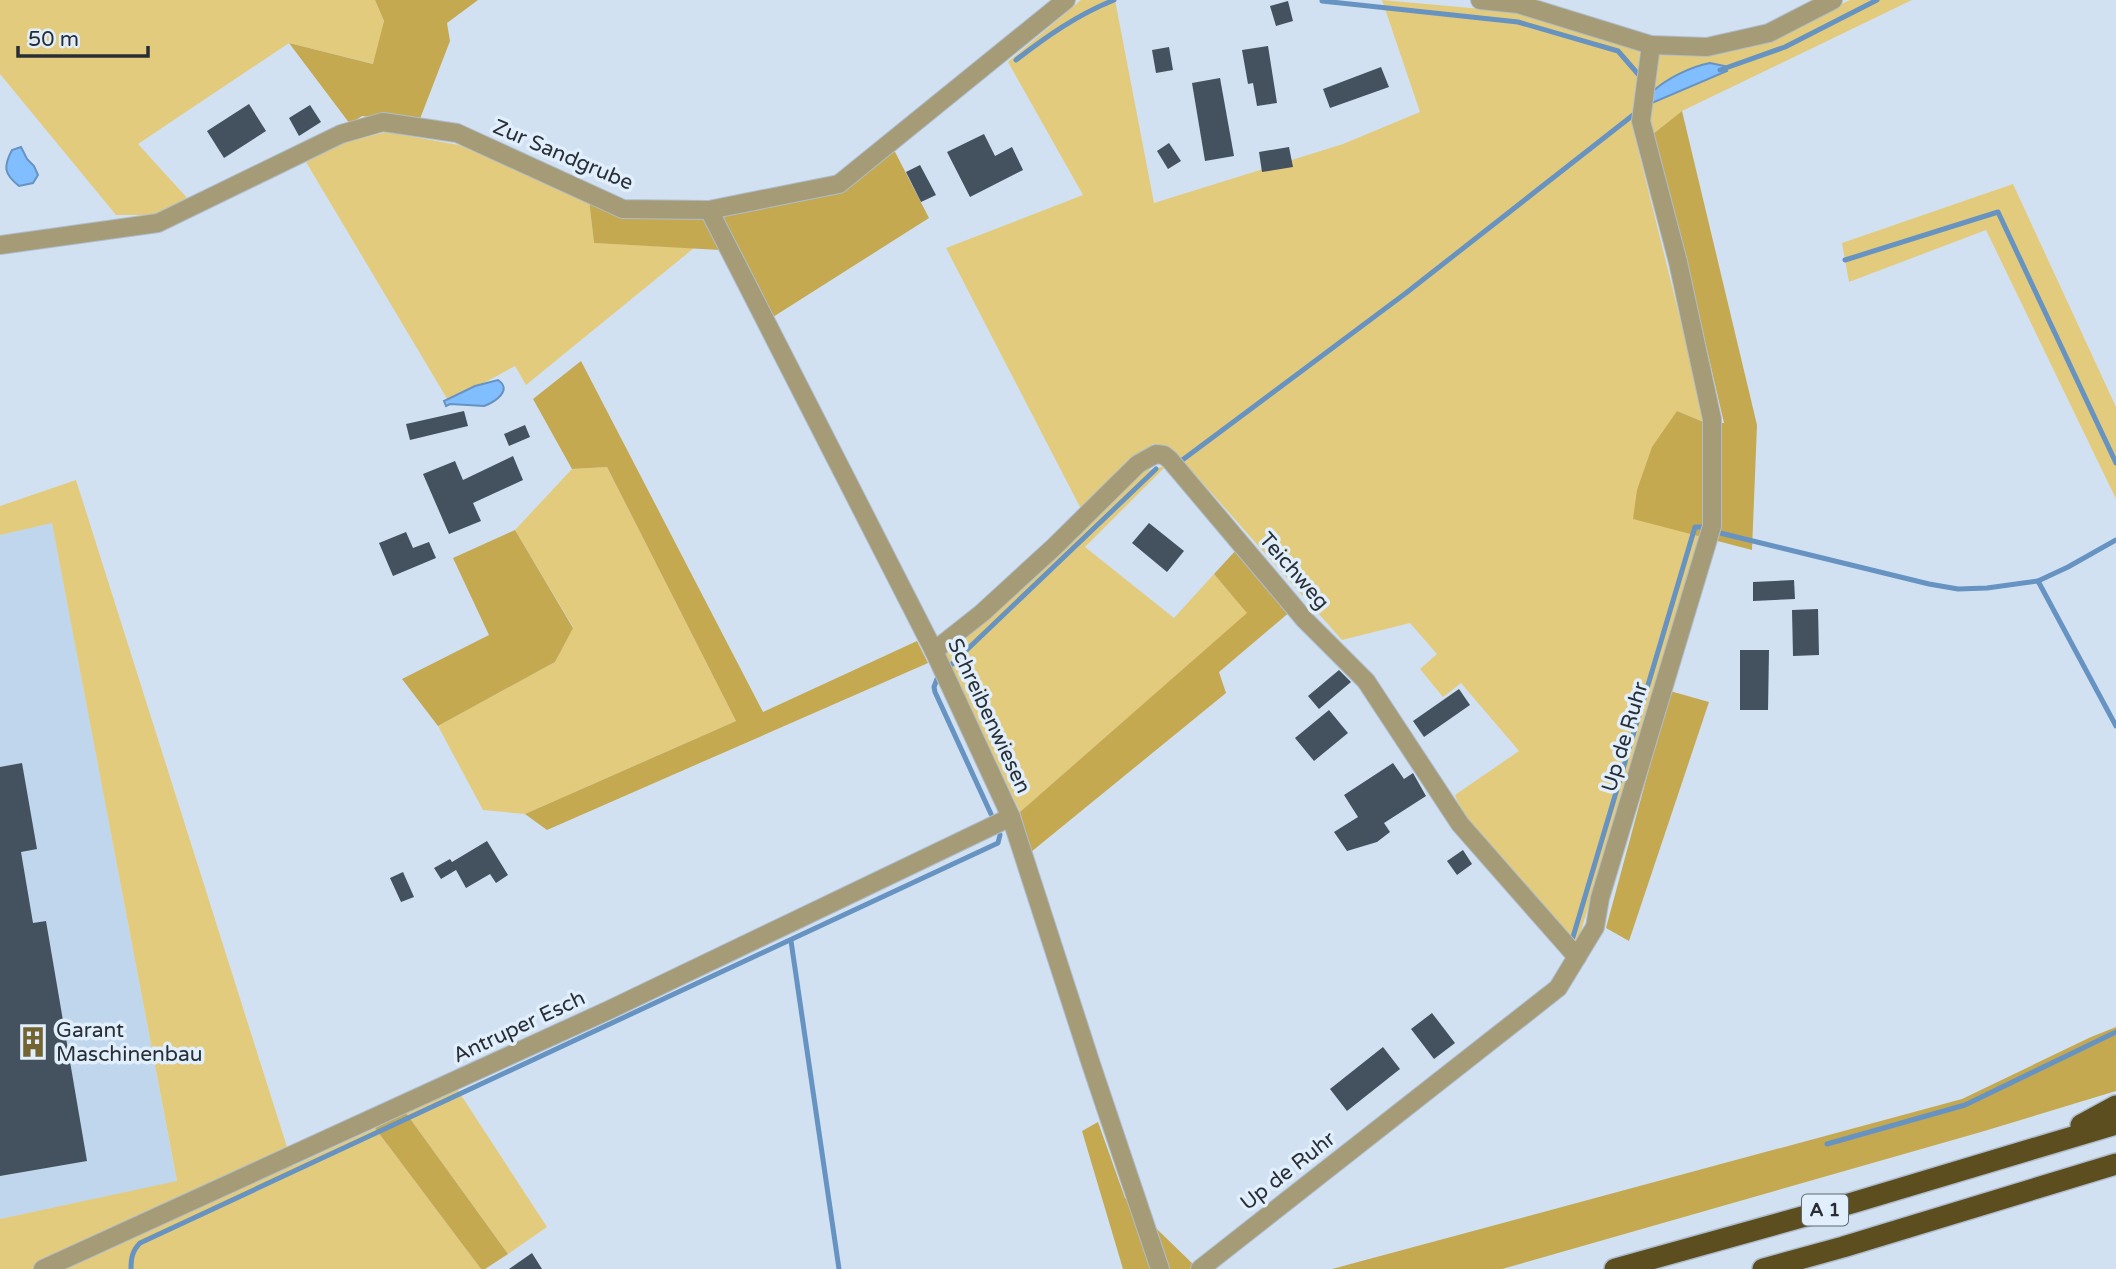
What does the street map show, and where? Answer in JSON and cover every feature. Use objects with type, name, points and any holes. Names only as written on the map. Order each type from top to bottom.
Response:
[{"type":"highway","points":[[2035,1149],[2116,1107]]},
{"type":"highway","name":"A 1","points":[[1615,1269],[1853,1203],[2116,1124]]},
{"type":"highway","name":"A 1","points":[[1763,1269],[2116,1164]]},
{"type":"street","name":"Zur Sandgrube","points":[[0,245],[158,223],[341,134],[383,122],[457,133],[623,209],[709,211],[839,184],[1066,0]]},
{"type":"street","points":[[1480,0],[1518,4],[1651,45],[1707,47],[1769,33],[1833,0]]},
{"type":"street","name":"Up de Ruhr","points":[[1200,1269],[1558,988],[1595,927],[1600,898],[1712,526],[1712,419],[1678,262],[1641,121],[1651,45]]},
{"type":"street","name":"Schreibenwiesen","points":[[709,211],[933,651],[1011,817],[1160,1269]]},
{"type":"street","name":"Teichweg","points":[[933,651],[982,613],[1138,464],[1156,454],[1164,455],[1305,620],[1366,681],[1460,824],[1577,957]]},
{"type":"street","name":"Antruper Esch","points":[[43,1269],[609,1010],[1011,817]]},
{"type":"shaded area","points":[[0,0],[375,0],[384,21],[374,64],[289,43],[138,144],[189,200],[155,215],[116,215],[0,74]]},
{"type":"shaded area","points":[[375,0],[478,0],[447,23],[450,41],[418,124],[362,116],[350,124],[289,43],[373,64],[384,21]]},
{"type":"shaded area","points":[[1081,0],[1115,0],[1154,203],[1343,144],[1420,112],[1382,0],[1515,12],[1640,50],[1633,129],[1706,423],[1677,411],[1701,536],[1577,944],[1466,823],[1455,795],[1519,751],[1461,683],[1443,697],[1420,669],[1437,654],[1410,623],[1342,640],[1176,453],[1153,444],[1081,509],[946,248],[1083,195],[1008,62]]},
{"type":"shaded area","points":[[1850,0],[1912,0],[1682,111],[1653,134],[1649,110],[1656,55],[1711,56],[1774,38]]},
{"type":"shaded area","points":[[1682,111],[1757,425],[1752,550],[1633,519],[1637,490],[1652,447],[1677,411],[1706,423],[1724,423],[1653,134]]},
{"type":"shaded area","points":[[386,132],[459,145],[589,200],[594,243],[694,248],[526,385],[515,366],[449,402],[306,162],[344,143]]},
{"type":"shaded area","points":[[893,148],[929,218],[773,317],[720,250],[594,243],[589,200],[627,218],[839,189]]},
{"type":"shaded area","points":[[2013,184],[2116,407],[2116,499],[1986,230],[1849,282],[1842,243]]},
{"type":"shaded area","points":[[581,361],[763,712],[917,641],[928,663],[547,830],[525,814],[736,721],[607,467],[572,469],[533,399]]},
{"type":"shaded area","points":[[1166,466],[1085,547],[1174,618],[1214,574],[1248,613],[1020,812],[945,655],[1143,471]]},
{"type":"shaded area","points":[[607,467],[736,721],[525,814],[483,810],[438,726],[555,662],[573,627],[515,530],[572,469]]},
{"type":"shaded area","points":[[76,480],[293,1166],[375,1128],[481,1269],[0,1269],[0,1219],[177,1181],[52,523],[0,535],[0,506]]},
{"type":"shaded area","points":[[52,522],[177,1182],[0,1219],[0,535]]},
{"type":"shaded area","points":[[515,530],[573,628],[555,662],[438,726],[402,679],[489,635],[453,558]]},
{"type":"shaded area","points":[[1237,549],[1291,611],[1219,672],[1226,693],[1031,852],[1020,812],[1247,613],[1214,574]]},
{"type":"shaded area","points":[[1670,691],[1709,702],[1629,941],[1606,928]]},
{"type":"shaded area","points":[[2116,1027],[2116,1091],[1502,1269],[1332,1269],[1962,1099]]},
{"type":"shaded area","points":[[457,1089],[547,1227],[508,1254],[406,1113]]},
{"type":"shaded area","points":[[406,1113],[508,1254],[485,1269],[481,1269],[375,1128]]},
{"type":"shaded area","points":[[1098,1122],[1125,1198],[1198,1269],[1123,1269],[1082,1131]]},
{"type":"water","points":[[1710,63],[1725,66],[1727,71],[1652,103],[1653,91],[1665,82],[1687,70]]},
{"type":"water","points":[[21,147],[38,175],[33,183],[19,186],[10,178],[6,166],[12,150]]},
{"type":"water","points":[[498,380],[504,388],[503,392],[484,406],[446,406],[444,401],[475,386]]},
{"type":"building","points":[[1288,1],[1293,21],[1276,26],[1270,6]]},
{"type":"building","points":[[1268,46],[1277,103],[1257,106],[1253,83],[1248,84],[1242,50]]},
{"type":"building","points":[[1169,47],[1173,70],[1156,73],[1152,50]]},
{"type":"building","points":[[1381,67],[1389,87],[1330,108],[1323,89]]},
{"type":"building","points":[[1220,78],[1234,156],[1205,161],[1192,83]]},
{"type":"building","points":[[249,104],[266,131],[224,158],[207,131]]},
{"type":"building","points":[[310,105],[321,122],[299,136],[289,118]]},
{"type":"building","points":[[984,134],[995,156],[1012,147],[1023,170],[970,197],[947,152]]},
{"type":"building","points":[[1169,143],[1181,161],[1168,169],[1157,151]]},
{"type":"building","points":[[1289,147],[1293,167],[1262,172],[1259,152]]},
{"type":"building","points":[[920,165],[936,195],[921,202],[906,172]]},
{"type":"building","points":[[464,411],[468,426],[410,440],[406,424]]},
{"type":"building","points":[[525,425],[530,437],[509,446],[504,434]]},
{"type":"building","points":[[513,456],[523,480],[473,503],[481,521],[449,534],[423,474],[455,461],[463,480]]},
{"type":"building","points":[[1149,523],[1184,551],[1167,572],[1132,543]]},
{"type":"building","points":[[406,532],[413,548],[429,542],[436,558],[393,576],[379,543]]},
{"type":"building","points":[[1794,580],[1795,599],[1753,601],[1753,582]]},
{"type":"building","points":[[1818,609],[1819,655],[1793,656],[1792,610]]},
{"type":"building","points":[[1740,650],[1769,650],[1768,710],[1740,710]]},
{"type":"building","points":[[1339,670],[1351,682],[1319,709],[1308,696]]},
{"type":"building","points":[[1459,689],[1470,705],[1424,737],[1413,721]]},
{"type":"building","points":[[1329,710],[1348,733],[1314,761],[1295,738]]},
{"type":"building","name":"Garant Maschinenbau","points":[[22,763],[37,849],[21,852],[33,923],[46,921],[87,1161],[0,1176],[0,767]]},
{"type":"building","points":[[1393,763],[1404,779],[1413,773],[1426,796],[1384,823],[1390,832],[1377,842],[1347,851],[1334,832],[1358,817],[1344,795]]},
{"type":"building","points":[[487,841],[508,875],[496,883],[490,874],[466,888],[456,870],[441,879],[434,868],[450,859],[452,862]]},
{"type":"building","points":[[1463,850],[1472,864],[1457,875],[1447,861]]},
{"type":"building","points":[[403,872],[414,897],[401,902],[390,878]]},
{"type":"building","points":[[1432,1013],[1455,1043],[1434,1059],[1411,1029]]},
{"type":"building","points":[[1383,1047],[1400,1069],[1347,1111],[1330,1089]]},
{"type":"building","points":[[532,1253],[542,1269],[509,1269]]},
{"type":"waterway","points":[[1016,60],[1087,12],[1114,0]]},
{"type":"waterway","points":[[1720,70],[1785,47],[1877,0]]},
{"type":"waterway","points":[[1322,1],[1518,22],[1618,51],[1638,74]]},
{"type":"waterway","points":[[1181,461],[1406,293],[1637,112]]},
{"type":"waterway","points":[[1845,260],[1998,212],[2116,463]]},
{"type":"waterway","points":[[952,664],[1156,469]]},
{"type":"waterway","points":[[1573,937],[1695,527],[1701,527]]},
{"type":"waterway","points":[[1716,532],[1958,589],[2038,581],[2116,540]]},
{"type":"waterway","points":[[2038,581],[2116,726]]},
{"type":"waterway","points":[[937,679],[935,692],[991,814]]},
{"type":"waterway","points":[[131,1269],[132,1255],[140,1243],[998,843],[1000,835]]},
{"type":"waterway","points":[[791,941],[839,1269]]},
{"type":"waterway","points":[[1827,1144],[1965,1105],[2116,1032]]},
{"type":"place","name":"Garant Maschinenbau","points":[[33,1042]]}]
